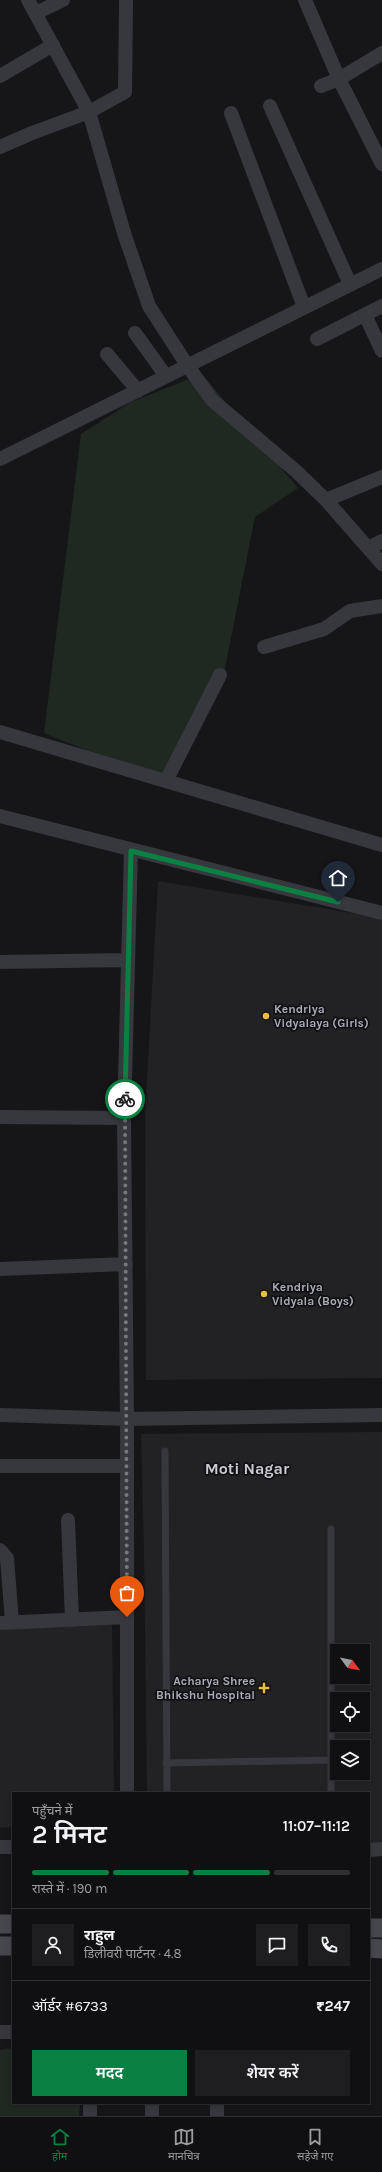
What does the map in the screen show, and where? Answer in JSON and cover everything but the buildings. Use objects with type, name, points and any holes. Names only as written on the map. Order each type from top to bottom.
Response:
[{"type":"main road","points":[[0,1924],[12,1924]]},
{"type":"main road","points":[[370,1928],[382,1928]]},
{"type":"main road","points":[[0,1946],[12,1946]]},
{"type":"main road","points":[[370,1948],[382,1949]]},
{"type":"street","points":[[28,0],[89,112],[124,233],[149,306],[187,365],[212,400],[296,471],[326,500],[382,564]]},
{"type":"street","points":[[36,13],[63,0]]},
{"type":"street","points":[[0,147],[32,133],[89,112],[125,92],[126,0]]},
{"type":"street","points":[[305,0],[339,79],[382,164]]},
{"type":"street","points":[[0,76],[53,45]]},
{"type":"street","points":[[321,86],[339,79],[382,53]]},
{"type":"street","points":[[270,106],[350,284]]},
{"type":"street","points":[[231,113],[304,307]]},
{"type":"street","points":[[0,459],[382,269]]},
{"type":"street","points":[[317,339],[382,306]]},
{"type":"street","points":[[364,315],[382,351]]},
{"type":"street","points":[[135,333],[166,376]]},
{"type":"street","points":[[107,354],[138,391]]},
{"type":"street","points":[[326,500],[382,477]]},
{"type":"street","points":[[369,548],[382,541]]},
{"type":"street","points":[[264,647],[324,629],[350,611],[382,606]]},
{"type":"street","points":[[166,781],[220,675]]},
{"type":"street","points":[[0,732],[382,845]]},
{"type":"street","points":[[0,816],[131,851],[382,913]]},
{"type":"street","points":[[127,1792],[127,1419],[124,1118],[131,851]]},
{"type":"street","points":[[0,962],[128,960]]},
{"type":"street","points":[[0,1117],[124,1118]]},
{"type":"street","points":[[0,1269],[126,1264]]},
{"type":"street","points":[[0,1415],[127,1419],[382,1415]]},
{"type":"street","points":[[0,1466],[127,1466]]},
{"type":"street","points":[[68,1520],[72,1620]]},
{"type":"street","points":[[0,1550],[7,1558],[6,1623],[127,1617]]},
{"type":"street","points":[[0,1846],[12,1846]]},
{"type":"street","points":[[370,1850],[382,1849]]},
{"type":"street","points":[[0,2032],[12,2032]]},
{"type":"street","points":[[90,2104],[90,2116]]},
{"type":"street","points":[[152,2104],[152,2116]]},
{"type":"street","points":[[217,2104],[217,2116]]},
{"type":"lane","points":[[165,1451],[167,1792]]},
{"type":"lane","points":[[330,1529],[330,1740]]},
{"type":"lane","points":[[166,1763],[330,1760]]},
{"type":"lane","points":[[331,1780],[331,1792]]},
{"type":"shaded area","points":[[202,374],[298,488],[255,517],[222,683],[166,782],[44,733],[81,434],[131,402]]},
{"type":"shaded area","points":[[158,881],[382,918],[382,1378],[146,1380],[145,1115]]},
{"type":"shaded area","name":"Acharya Shree Bhikshu Hospital","points":[[382,1432],[382,1847],[370,1846],[370,1792],[147,1792],[141,1434]]},
{"type":"shaded area","points":[[112,1624],[114,1792],[12,1792],[12,1827],[0,1828],[0,1626]]},
{"type":"shaded area","points":[[12,2048],[12,2104],[80,2104],[79,2116],[0,2116],[0,2050]]},
{"type":"way so far","points":[[125,1099],[127,1617]]},
{"type":"place","name":"Kendriya Vidyalaya (Girls)","points":[[266,1016]]},
{"type":"place","name":"Kendriya Vidyala (Boys)","points":[[264,1294]]},
{"type":"place","name":"Acharya Shree Bhikshu Hospital","points":[[264,1688]]},
{"type":"district","name":"Moti Nagar","points":[[247,1468]]},
{"type":"route","points":[[125,1099],[131,851],[338,902]]}]
